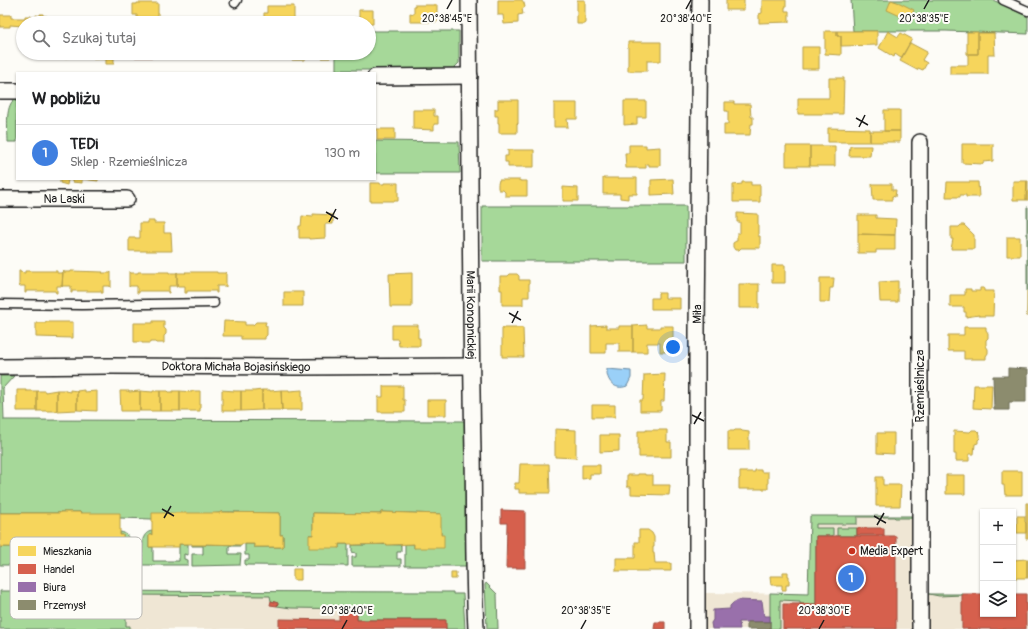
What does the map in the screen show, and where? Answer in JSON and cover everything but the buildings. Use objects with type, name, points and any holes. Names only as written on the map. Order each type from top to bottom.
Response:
[{"type":"street","name":"Marii Konopnickiej","points":[[469,0],[471,366],[474,594],[476,629]]},
{"type":"street","name":"Miła","points":[[697,629],[697,330],[700,0]]},
{"type":"street","points":[[376,77],[470,76]]},
{"type":"street","points":[[0,91],[16,92]]},
{"type":"street","name":"Rzemieślnicza","points":[[920,142],[920,629]]},
{"type":"street","name":"Na Laski","points":[[0,199],[127,199]]},
{"type":"street","name":"Doktora Michała Bojasińskiego","points":[[0,367],[471,366]]},
{"type":"lane","points":[[1003,0],[1028,11]]},
{"type":"lane","points":[[0,304],[82,305],[214,303]]},
{"type":"shaded area","points":[[810,516],[911,516],[912,629],[706,629],[705,593],[808,594]]},
{"type":"shaded area","points":[[142,593],[463,594],[465,629],[122,629],[122,619],[142,619]]},
{"type":"shaded area","points":[[929,594],[980,594],[980,617],[1016,617],[1016,594],[1028,594],[1028,629],[929,629]]},
{"type":"green space","points":[[851,0],[993,0],[1028,17],[1028,34],[946,31],[853,31]]},
{"type":"green space","points":[[376,31],[459,31],[459,63],[452,70],[336,70],[336,60],[376,60]]},
{"type":"green space","points":[[16,99],[16,142],[8,142],[8,111],[13,101]]},
{"type":"green space","points":[[376,141],[459,142],[460,173],[376,173]]},
{"type":"green space","points":[[482,206],[686,206],[686,261],[482,261]]},
{"type":"green space","points":[[1028,207],[1028,291],[1027,291]]},
{"type":"green space","points":[[0,376],[14,376],[3,388],[4,420],[465,421],[468,566],[405,566],[405,544],[414,544],[414,548],[441,535],[440,514],[381,512],[381,514],[313,513],[313,535],[309,535],[339,548],[339,544],[348,544],[348,566],[245,565],[245,560],[249,560],[249,555],[245,555],[245,544],[254,544],[254,547],[283,547],[283,535],[280,535],[280,513],[221,512],[152,519],[120,518],[80,512],[0,513]]},
{"type":"green space","points":[[810,516],[911,516],[912,518],[857,517],[857,524],[816,524],[816,528],[833,528],[833,536],[816,536],[816,604],[800,604],[800,601],[780,600],[780,629],[770,629],[770,593],[808,594]]},
{"type":"green space","points":[[837,528],[857,528],[857,536],[837,536]]},
{"type":"green space","points":[[152,531],[152,535],[149,535],[149,547],[153,547],[153,561],[179,561],[179,544],[188,544],[188,555],[184,554],[184,559],[188,560],[188,565],[142,565],[143,539],[146,534]]},
{"type":"green space","points":[[120,532],[124,533],[128,537],[123,537],[123,535],[120,535]]},
{"type":"green space","points":[[192,545],[241,545],[229,546],[229,554],[241,554],[240,565],[192,566],[192,554],[203,554],[203,546]]},
{"type":"green space","points":[[352,545],[401,545],[401,552],[397,552],[397,559],[401,559],[401,566],[352,566],[352,557],[356,557],[356,553],[352,552]]},
{"type":"green space","points":[[0,547],[10,547],[10,565],[0,565]]},
{"type":"green space","points":[[486,583],[497,594],[498,629],[487,629]]},
{"type":"green space","points":[[0,591],[10,591],[10,619],[126,619],[126,626],[130,626],[130,629],[0,629]]},
{"type":"green space","points":[[142,591],[453,592],[453,594],[463,594],[465,629],[446,629],[445,620],[357,620],[357,609],[291,608],[277,606],[278,603],[271,601],[270,596],[142,595]]},
{"type":"green space","points":[[929,594],[962,594],[962,595],[939,596]]},
{"type":"water","points":[[607,369],[631,371],[631,378],[627,386],[619,387],[612,384],[608,377]]},
{"type":"place","name":"Media Expert","points":[[852,551]]},
{"type":"place","name":"TEDi","points":[[851,578]]}]
